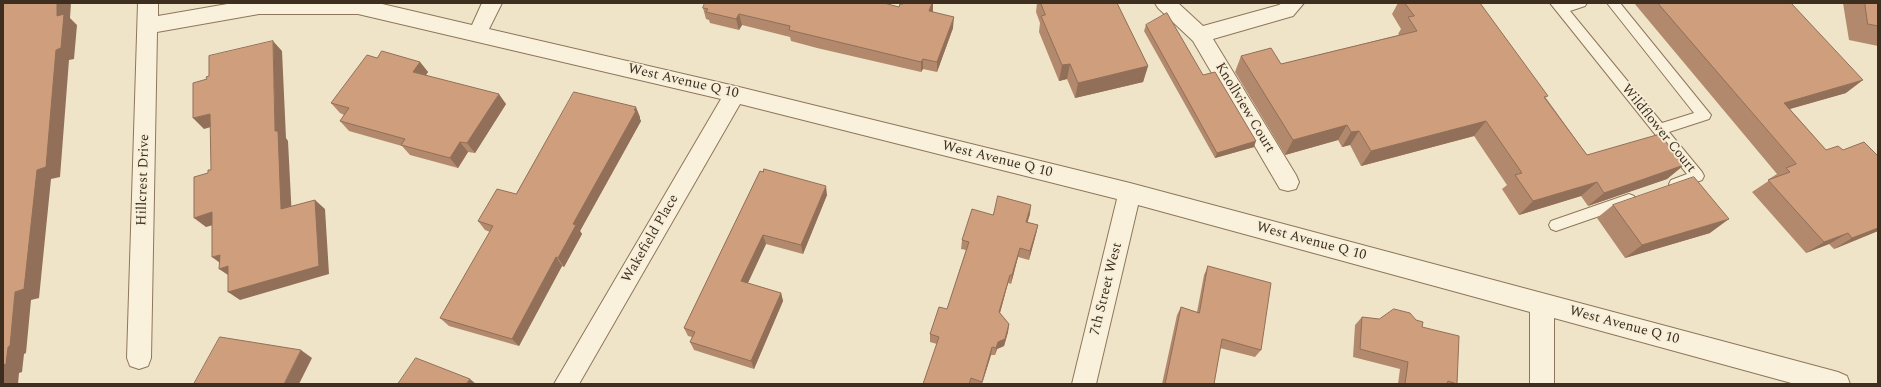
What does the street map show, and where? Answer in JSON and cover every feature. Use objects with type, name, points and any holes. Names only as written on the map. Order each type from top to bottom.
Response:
[{"type":"street","name":"Hillcrest Drive","points":[[139,358],[148,3]]},
{"type":"street","points":[[477,34],[492,3]]},
{"type":"street","name":"Knollview Court","points":[[1165,3],[1200,35],[1288,182]]},
{"type":"street","points":[[1200,35],[1286,11],[1294,3]]},
{"type":"street","name":"West Avenue Q 10","points":[[148,26],[259,6],[358,6],[735,94],[1130,193],[1838,384]]},
{"type":"street","name":"Wakefield Place","points":[[566,384],[735,94]]},
{"type":"street","name":"7th Street West","points":[[1084,384],[1130,193]]},
{"type":"street","points":[[1542,304],[1542,384]]},
{"type":"lane","points":[[1558,6],[1581,3]]},
{"type":"lane","points":[[1613,3],[1704,115],[1659,130]]},
{"type":"lane","name":"Wildflower Court","points":[[1558,6],[1697,176],[1660,189]]},
{"type":"lane","points":[[1556,225],[1645,194]]},
{"type":"building","points":[[3,3],[57,3],[57,16],[64,14],[61,48],[56,50],[46,167],[37,170],[24,289],[15,292],[10,346],[8,347],[6,364],[3,365]]},
{"type":"building","points":[[705,3],[884,3],[899,7],[900,4],[904,3],[932,3],[929,11],[954,17],[937,62],[923,59],[921,62],[789,30],[790,26],[739,14],[736,19],[706,12],[708,9],[703,8]]},
{"type":"building","points":[[1041,3],[1117,3],[1148,66],[1078,83],[1070,64],[1062,65],[1041,16],[1045,15]]},
{"type":"building","points":[[1405,3],[1480,3],[1548,96],[1544,97],[1587,155],[1660,134],[1684,165],[1604,193],[1597,182],[1533,201],[1515,175],[1522,173],[1486,121],[1371,151],[1359,131],[1351,132],[1347,125],[1293,140],[1241,56],[1271,48],[1281,64],[1417,31],[1408,17],[1414,16]]},
{"type":"building","points":[[1658,3],[1791,3],[1863,80],[1784,103],[1826,150],[1838,146],[1843,150],[1864,142],[1878,156],[1878,228],[1852,238],[1848,233],[1824,242],[1768,180],[1790,172],[1786,168],[1796,164]]},
{"type":"building","points":[[1865,3],[1878,3],[1878,26],[1868,24]]},
{"type":"building","points":[[1167,13],[1203,75],[1215,72],[1256,141],[1217,153],[1146,25]]},
{"type":"building","points":[[273,41],[275,131],[278,131],[281,209],[315,200],[319,266],[228,292],[228,266],[219,269],[220,255],[212,257],[212,212],[194,218],[194,177],[208,173],[208,170],[211,170],[210,114],[193,118],[193,83],[207,79],[206,77],[209,76],[209,56]]},
{"type":"building","points":[[382,51],[420,62],[413,72],[499,94],[467,143],[460,142],[450,158],[401,145],[405,139],[340,121],[349,108],[331,103],[367,55],[377,58]]},
{"type":"building","points":[[574,92],[636,107],[634,110],[636,111],[573,224],[576,225],[558,258],[556,257],[512,339],[440,318],[493,226],[478,221],[497,189],[516,194]]},
{"type":"building","points":[[764,169],[826,186],[801,245],[763,235],[741,281],[781,293],[751,361],[690,342],[695,332],[684,328],[760,171],[763,172]]},
{"type":"building","points":[[1694,177],[1729,219],[1642,245],[1613,205]]},
{"type":"building","points":[[998,196],[1031,205],[1026,222],[1038,225],[1030,251],[1020,248],[999,312],[1009,324],[1005,339],[998,342],[996,348],[992,347],[982,382],[971,378],[969,384],[923,384],[939,337],[930,334],[939,307],[947,309],[969,242],[962,240],[972,209],[993,215]]},
{"type":"building","points":[[1208,266],[1271,283],[1261,350],[1222,339],[1214,384],[1165,384],[1181,307],[1199,313]]},
{"type":"building","points":[[1394,309],[1410,313],[1416,320],[1423,322],[1422,327],[1459,336],[1457,384],[1448,381],[1447,384],[1405,384],[1408,362],[1360,349],[1362,317],[1379,319]]},
{"type":"building","points":[[220,337],[301,350],[284,384],[194,384]]},
{"type":"building","points":[[416,358],[470,379],[466,384],[398,384]]}]
